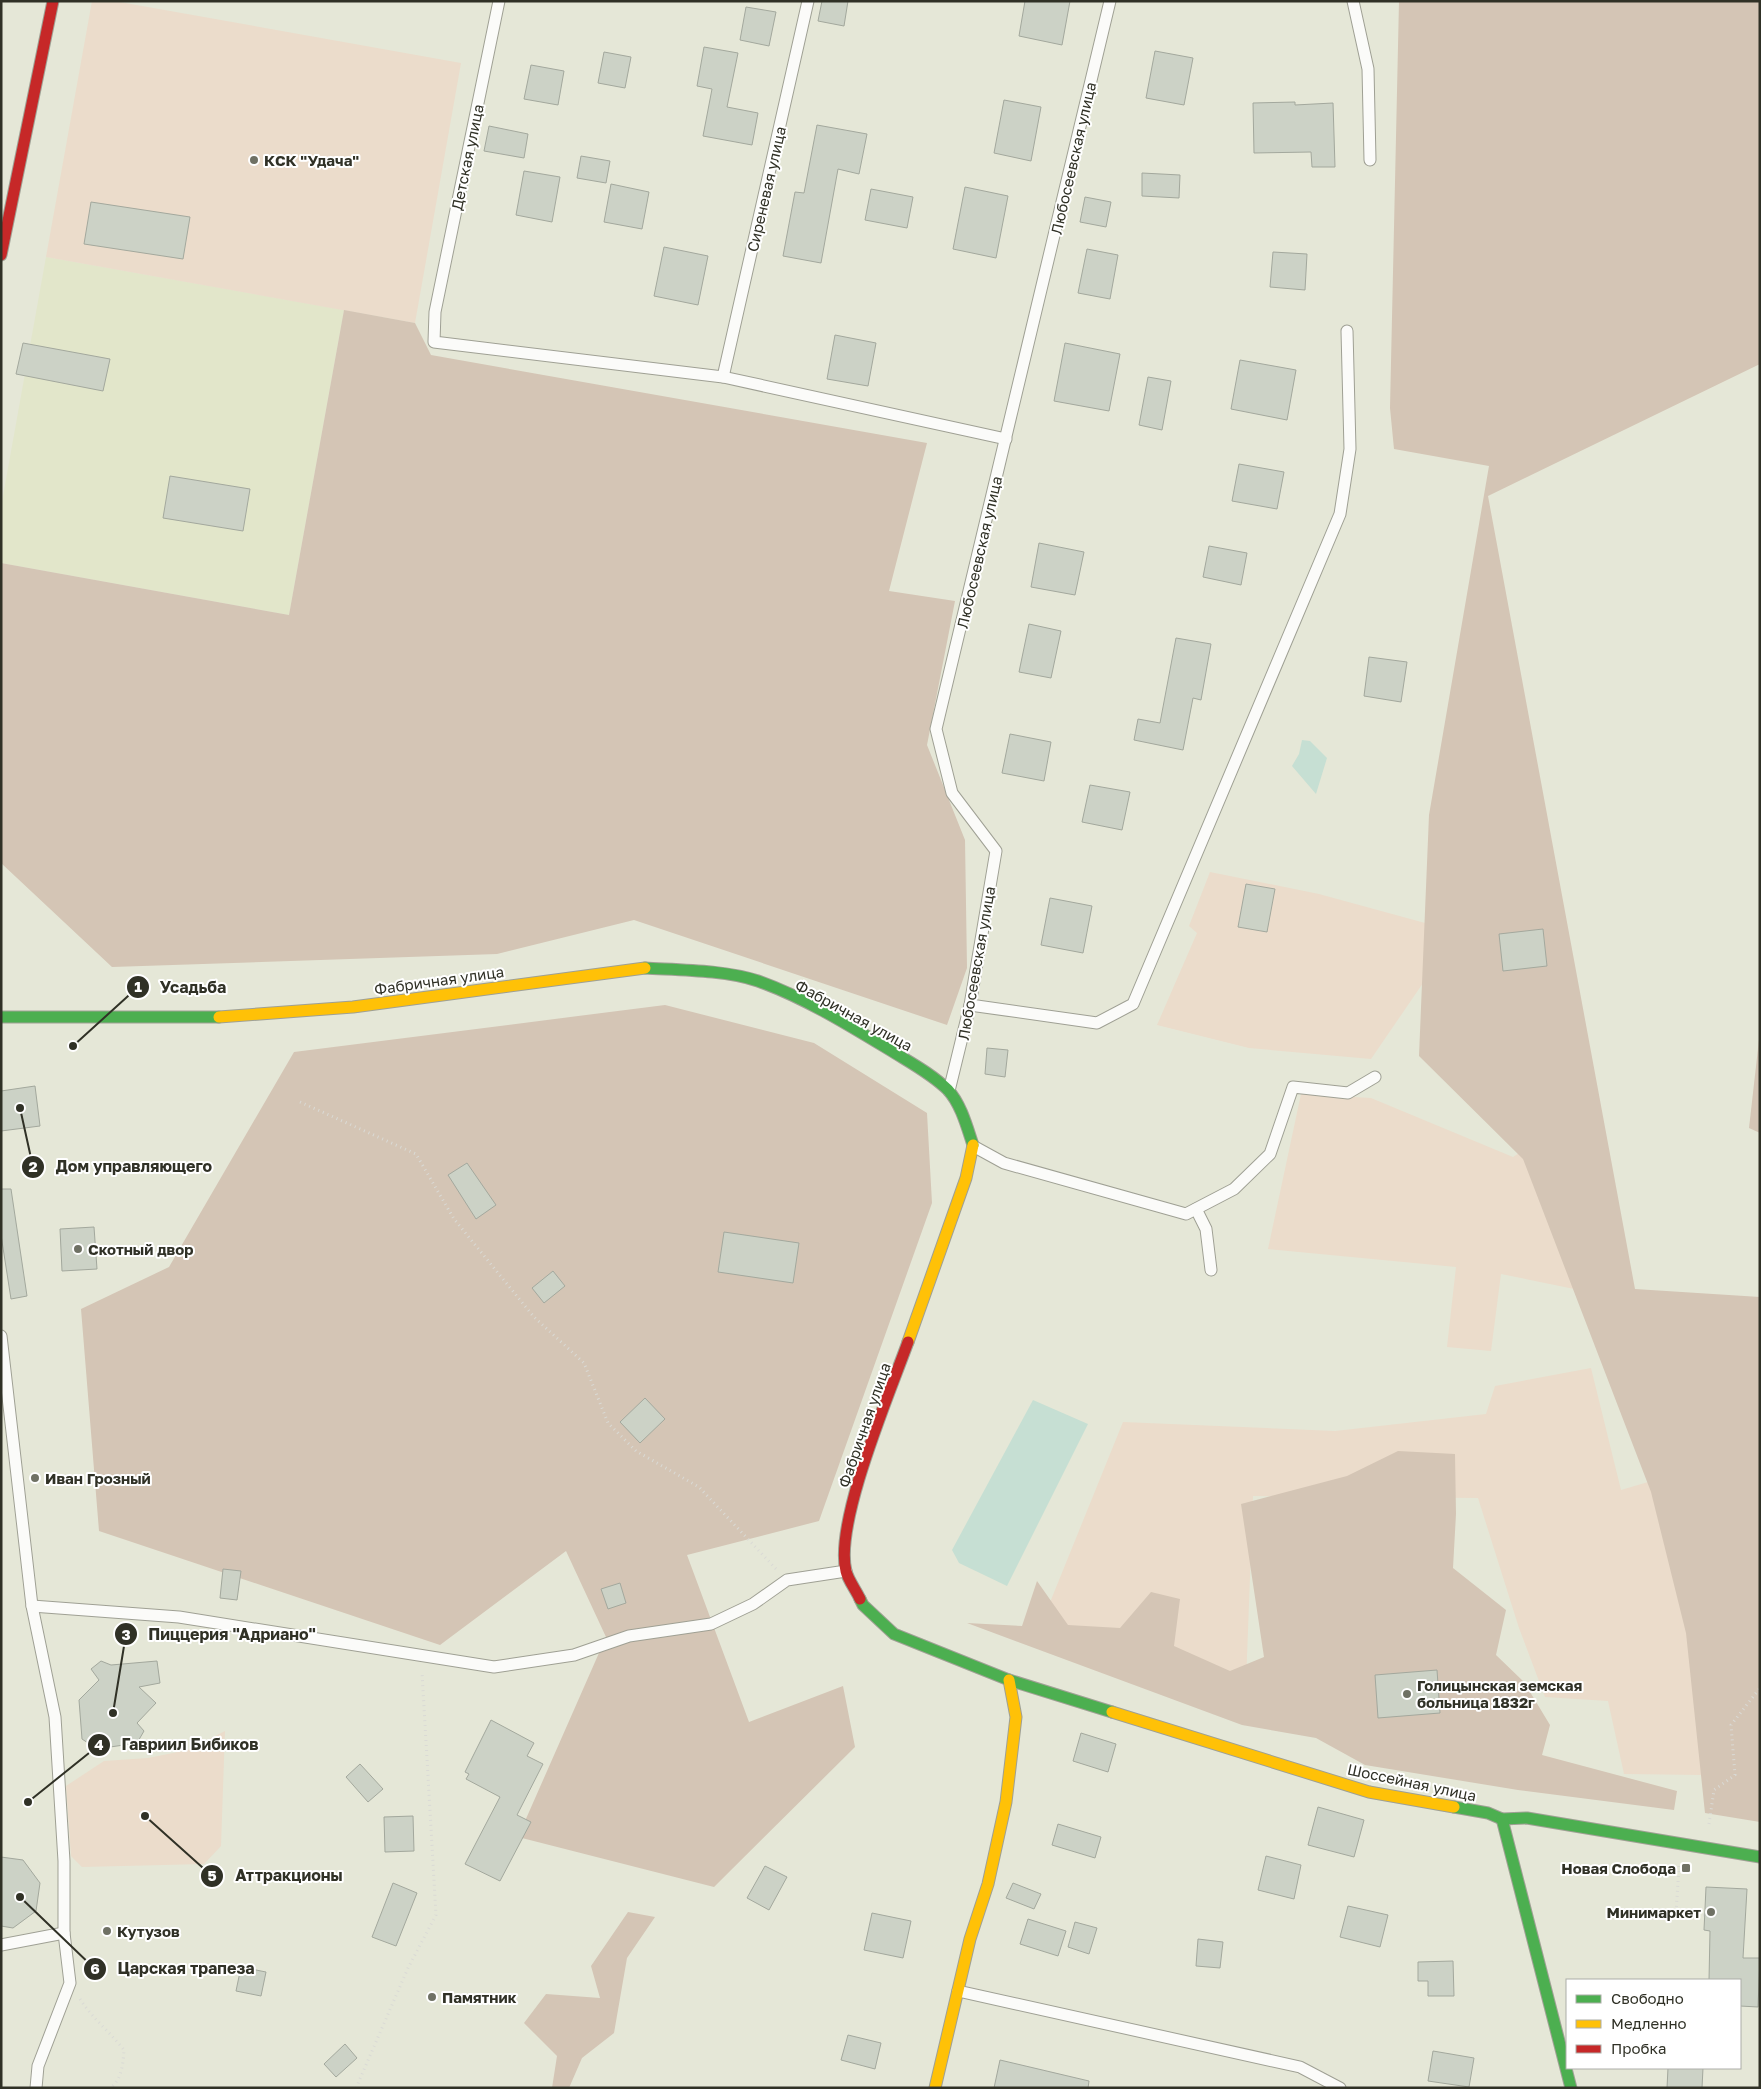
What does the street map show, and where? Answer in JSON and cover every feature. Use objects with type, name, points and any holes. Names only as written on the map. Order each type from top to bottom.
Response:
[{"type":"street","points":[[1,255],[53,1]]},
{"type":"street","name":"Фабричная улица","points":[[1,1017],[239,1018],[353,1007],[639,968],[700,971],[757,981],[812,1006],[864,1034],[922,1070],[949,1090],[965,1120],[973,1146],[966,1178],[859,1480],[845,1536],[846,1571],[863,1605],[894,1634],[1009,1680]]},
{"type":"street","points":[[934,2088],[970,1939],[988,1884],[1006,1802],[1016,1718],[1009,1680]]},
{"type":"street","name":"Шоссейная улица","points":[[1009,1680],[1369,1792],[1488,1813],[1502,1819],[1528,1818],[1760,1857]]},
{"type":"street","points":[[1502,1819],[1566,2069]]},
{"type":"street","points":[[1566,2069],[1571,2088]]},
{"type":"lane","name":"Детская улица","points":[[499,1],[435,312],[434,342],[723,377]]},
{"type":"lane","name":"Сиреневая улица","points":[[723,377],[808,1]]},
{"type":"lane","name":"Любосеевская улица","points":[[949,1090],[970,1005],[996,851],[952,793],[936,728],[1110,1]]},
{"type":"lane","points":[[1352,1],[1368,69],[1370,160]]},
{"type":"lane","points":[[970,1005],[1097,1023],[1133,1004],[1340,514],[1350,448],[1347,331]]},
{"type":"lane","points":[[723,377],[1006,439]]},
{"type":"lane","points":[[973,1146],[1004,1163],[1186,1214],[1234,1189],[1270,1154],[1293,1087],[1348,1093],[1375,1077]]},
{"type":"lane","points":[[1196,1209],[1208,1237],[1212,1270]]},
{"type":"lane","points":[[1,1336],[32,1606],[55,1718],[64,1861],[64,1933],[70,1983],[38,2066],[36,2088]]},
{"type":"lane","points":[[32,1606],[179,1617],[494,1667],[574,1655],[629,1636],[711,1624],[753,1604],[787,1580],[846,1571]]},
{"type":"lane","points":[[1,1944],[64,1933]]},
{"type":"lane","points":[[957,1991],[1300,2067],[1340,2088]]},
{"type":"lane","points":[[1555,2026],[1566,2027]]},
{"type":"path","points":[[300,1102],[416,1154],[460,1227],[534,1317],[584,1363],[608,1423],[636,1452],[699,1487],[787,1580]]},
{"type":"path","points":[[356,2088],[408,1968],[436,1915],[421,1654]]},
{"type":"path","points":[[1705,1848],[1714,1790],[1735,1776],[1731,1725],[1760,1688]]},
{"type":"path","points":[[1679,1862],[1676,1914],[1705,1915]]},
{"type":"path","points":[[70,1983],[89,2013],[109,2030],[124,2050],[123,2068],[114,2085],[110,2088]]},
{"type":"shaded area","name":"КСК \"Удача\"","points":[[92,1],[114,1],[461,63],[415,323],[46,257]]},
{"type":"shaded area","points":[[1399,1],[1760,1],[1760,364],[1488,496],[1635,1289],[1760,1297],[1760,1822],[1705,1813],[1686,1633],[1651,1492],[1523,1159],[1419,1056],[1429,815],[1489,466],[1394,449],[1390,408]]},
{"type":"shaded area","points":[[46,257],[344,310],[289,615],[1,563],[1,507]]},
{"type":"shaded area","points":[[344,310],[415,323],[431,355],[927,443],[889,591],[955,601],[927,745],[965,840],[967,968],[947,1025],[634,920],[497,954],[112,967],[1,863],[1,563],[289,615]]},
{"type":"shaded area","points":[[1302,740],[1310,741],[1327,758],[1316,794],[1292,766],[1299,754]]},
{"type":"shaded area","points":[[1210,872],[1319,894],[1458,932],[1371,1059],[1249,1048],[1157,1025],[1197,933],[1189,926]]},
{"type":"shaded area","points":[[665,1005],[814,1043],[927,1113],[932,1203],[819,1521],[687,1555],[749,1722],[843,1686],[855,1747],[714,1887],[518,1837],[606,1637],[566,1551],[440,1645],[99,1531],[81,1309],[169,1267],[294,1052]]},
{"type":"shaded area","points":[[1760,1031],[1760,1133],[1749,1128]]},
{"type":"shaded area","points":[[1301,1094],[1371,1098],[1513,1157],[1595,1104],[1584,1291],[1501,1274],[1491,1351],[1447,1347],[1456,1267],[1268,1249]]},
{"type":"shaded area","points":[[1591,1368],[1621,1490],[1658,1479],[1694,1614],[1702,1775],[1624,1774],[1608,1701],[1545,1697],[1519,1628],[1478,1498],[1253,1496],[1246,1684],[1038,1632],[1123,1422],[1335,1431],[1486,1414],[1495,1386]]},
{"type":"shaded area","points":[[1033,1400],[1088,1424],[1007,1586],[959,1563],[952,1550]]},
{"type":"shaded area","points":[[1398,1451],[1455,1454],[1456,1514],[1453,1568],[1506,1610],[1496,1655],[1524,1682],[1550,1725],[1542,1755],[1677,1791],[1674,1810],[1518,1790],[1365,1765],[1316,1738],[1242,1725],[967,1623],[1022,1626],[1037,1581],[1068,1625],[1120,1628],[1151,1592],[1180,1599],[1174,1646],[1230,1671],[1264,1657],[1241,1504],[1347,1476]]},
{"type":"shaded area","points":[[225,1731],[221,1846],[204,1864],[82,1867],[71,1856],[66,1786],[104,1761],[148,1758],[188,1750]]},
{"type":"shaded area","points":[[628,1912],[655,1917],[627,1958],[614,2033],[582,2058],[569,2088],[552,2088],[557,2056],[524,2023],[546,1994],[600,1998],[591,1966]]},
{"type":"building","points":[[822,1],[848,1],[844,26],[818,21]]},
{"type":"building","points":[[1025,1],[1070,1],[1062,45],[1019,36]]},
{"type":"building","points":[[746,7],[776,12],[769,46],[740,40]]},
{"type":"building","points":[[704,47],[738,53],[727,107],[758,113],[752,145],[703,136],[712,89],[697,86]]},
{"type":"building","points":[[1155,51],[1193,58],[1184,105],[1146,98]]},
{"type":"building","points":[[604,52],[631,57],[625,88],[598,83]]},
{"type":"building","points":[[531,65],[564,71],[558,105],[524,99]]},
{"type":"building","points":[[1004,100],[1041,107],[1031,161],[994,153]]},
{"type":"building","points":[[1295,102],[1295,105],[1333,103],[1335,167],[1312,167],[1311,152],[1254,153],[1253,103]]},
{"type":"building","points":[[817,125],[867,134],[859,174],[838,169],[821,263],[783,256],[795,192],[804,193]]},
{"type":"building","points":[[489,126],[528,134],[524,158],[484,151]]},
{"type":"building","points":[[581,156],[610,161],[606,183],[577,178]]},
{"type":"building","points":[[524,171],[560,177],[552,222],[516,215]]},
{"type":"building","points":[[1142,173],[1180,175],[1179,198],[1142,196]]},
{"type":"building","points":[[611,184],[649,192],[642,229],[604,222]]},
{"type":"building","points":[[965,187],[1008,196],[996,258],[953,249]]},
{"type":"building","points":[[871,189],[913,197],[907,228],[865,220]]},
{"type":"building","points":[[1085,197],[1111,202],[1106,227],[1080,222]]},
{"type":"building","points":[[91,202],[190,217],[183,259],[84,244]]},
{"type":"building","points":[[664,247],[708,256],[698,305],[654,296]]},
{"type":"building","points":[[1087,249],[1118,255],[1110,299],[1078,293]]},
{"type":"building","points":[[1273,252],[1307,254],[1305,290],[1270,287]]},
{"type":"building","points":[[835,335],[876,343],[868,386],[827,379]]},
{"type":"building","points":[[23,343],[110,359],[103,391],[16,374]]},
{"type":"building","points":[[1065,343],[1120,354],[1109,411],[1054,401]]},
{"type":"building","points":[[1240,360],[1296,370],[1287,420],[1231,409]]},
{"type":"building","points":[[1148,377],[1171,381],[1162,430],[1139,425]]},
{"type":"building","points":[[1239,464],[1284,472],[1277,509],[1232,501]]},
{"type":"building","points":[[170,476],[250,489],[243,531],[163,518]]},
{"type":"building","points":[[1039,543],[1084,552],[1075,595],[1031,587]]},
{"type":"building","points":[[1209,546],[1247,553],[1241,585],[1203,577]]},
{"type":"building","points":[[1029,624],[1061,631],[1051,678],[1019,672]]},
{"type":"building","points":[[1176,638],[1211,644],[1201,700],[1193,698],[1183,750],[1134,740],[1138,719],[1160,723]]},
{"type":"building","points":[[1369,657],[1407,662],[1401,702],[1364,696]]},
{"type":"building","points":[[1010,734],[1051,742],[1044,781],[1002,773]]},
{"type":"building","points":[[1090,785],[1130,792],[1122,830],[1082,822]]},
{"type":"building","points":[[1246,884],[1275,889],[1267,932],[1238,927]]},
{"type":"building","points":[[1050,898],[1092,906],[1083,953],[1041,945]]},
{"type":"building","points":[[1543,929],[1547,966],[1503,971],[1499,934]]},
{"type":"building","points":[[987,1048],[1008,1050],[1005,1077],[985,1074]]},
{"type":"building","points":[[35,1086],[40,1126],[1,1131],[1,1091]]},
{"type":"building","points":[[467,1163],[496,1205],[476,1219],[448,1175]]},
{"type":"building","points":[[1,1189],[11,1189],[27,1296],[11,1299],[1,1235]]},
{"type":"building","name":"Скотный двор","points":[[94,1227],[97,1269],[62,1271],[60,1229]]},
{"type":"building","points":[[724,1232],[799,1243],[793,1283],[718,1272]]},
{"type":"building","points":[[553,1271],[565,1286],[544,1303],[532,1288]]},
{"type":"building","points":[[645,1398],[665,1419],[640,1443],[620,1422]]},
{"type":"building","points":[[223,1569],[241,1571],[237,1600],[220,1598]]},
{"type":"building","points":[[620,1583],[626,1603],[608,1609],[601,1589]]},
{"type":"building","points":[[101,1661],[111,1665],[157,1661],[160,1683],[139,1687],[156,1703],[137,1723],[144,1731],[137,1743],[97,1749],[82,1739],[79,1700],[99,1680],[91,1669]]},
{"type":"building","name":"Голицынская земская больница 1832г","points":[[1437,1670],[1440,1713],[1378,1718],[1375,1675]]},
{"type":"building","points":[[491,1720],[534,1743],[527,1756],[543,1764],[517,1815],[531,1822],[500,1881],[465,1864],[500,1797],[466,1779],[469,1774],[465,1772]]},
{"type":"building","points":[[1081,1733],[1116,1744],[1108,1772],[1073,1761]]},
{"type":"building","points":[[360,1764],[383,1789],[368,1802],[346,1777]]},
{"type":"building","points":[[1318,1807],[1364,1820],[1354,1857],[1308,1845]]},
{"type":"building","points":[[413,1816],[414,1851],[385,1852],[384,1817]]},
{"type":"building","points":[[1058,1824],[1101,1837],[1095,1858],[1052,1845]]},
{"type":"building","points":[[1266,1856],[1301,1865],[1294,1899],[1258,1890]]},
{"type":"building","points":[[1,1857],[23,1860],[40,1883],[36,1911],[13,1928],[1,1926]]},
{"type":"building","points":[[765,1866],[787,1877],[769,1910],[747,1898]]},
{"type":"building","points":[[393,1883],[417,1893],[396,1946],[372,1937]]},
{"type":"building","points":[[1013,1883],[1041,1894],[1034,1909],[1006,1898]]},
{"type":"building","points":[[1706,1887],[1747,1889],[1743,1958],[1760,1958],[1758,2007],[1741,2006],[1741,1979],[1709,1979],[1710,1931],[1704,1930]]},
{"type":"building","points":[[1348,1906],[1388,1915],[1380,1947],[1340,1937]]},
{"type":"building","points":[[872,1913],[911,1921],[903,1958],[864,1950]]},
{"type":"building","points":[[1028,1919],[1066,1931],[1058,1956],[1020,1944]]},
{"type":"building","points":[[1075,1922],[1097,1928],[1089,1954],[1068,1947]]},
{"type":"building","points":[[1198,1939],[1223,1942],[1220,1968],[1196,1966]]},
{"type":"building","points":[[1453,1961],[1454,1996],[1428,1996],[1428,1981],[1418,1981],[1418,1962]]},
{"type":"building","points":[[241,1967],[266,1972],[261,1996],[236,1991]]},
{"type":"building","points":[[848,2035],[881,2043],[875,2069],[841,2060]]},
{"type":"building","points":[[345,2044],[357,2058],[336,2077],[324,2064]]},
{"type":"building","points":[[1433,2051],[1474,2058],[1469,2087],[1428,2081]]},
{"type":"building","points":[[1000,2060],[1089,2081],[1088,2088],[994,2088]]},
{"type":"building","points":[[1668,2069],[1703,2069],[1702,2088],[1667,2088]]},
{"type":"traffic: fast","points":[[645,968],[702,971],[745,977],[794,996],[828,1014],[916,1066],[948,1090],[960,1109],[973,1145]]},
{"type":"traffic: fast","points":[[1,1017],[219,1017]]},
{"type":"traffic: fast","points":[[860,1599],[863,1605],[894,1634],[1009,1680],[1112,1712]]},
{"type":"traffic: fast","points":[[1454,1807],[1488,1813],[1502,1819],[1527,1818],[1760,1857]]},
{"type":"traffic: fast","points":[[1502,1819],[1566,2069]]},
{"type":"traffic: fast","points":[[1566,2069],[1571,2088]]},
{"type":"traffic: slow","points":[[219,1017],[353,1007],[645,968]]},
{"type":"traffic: slow","points":[[908,1342],[966,1178],[973,1145]]},
{"type":"traffic: slow","points":[[935,2088],[970,1939],[988,1884],[1006,1802],[1016,1717],[1009,1680]]},
{"type":"traffic: slow","points":[[1112,1712],[1369,1792],[1454,1807]]},
{"type":"traffic: jam","points":[[1,255],[53,1]]},
{"type":"traffic: jam","points":[[860,1599],[846,1571],[844,1549],[848,1522],[866,1457],[908,1342]]},
{"type":"place","name":"КСК \"Удача\"","points":[[254,160]]},
{"type":"place","name":"Усадьба","points":[[73,1046]]},
{"type":"place","name":"Дом управляющего","points":[[20,1108]]},
{"type":"place","name":"Скотный двор","points":[[78,1249]]},
{"type":"place","name":"Иван Грозный","points":[[35,1478]]},
{"type":"place","name":"Голицынская земская больница 1832г","points":[[1407,1694]]},
{"type":"place","name":"Пиццерия \"Адриано\"","points":[[113,1713]]},
{"type":"place","name":"Гавриил Бибиков","points":[[28,1802]]},
{"type":"place","name":"Аттракционы","points":[[145,1816]]},
{"type":"place","name":"Новая Слобода","points":[[1686,1868]]},
{"type":"place","name":"Царская трапеза","points":[[20,1897]]},
{"type":"place","name":"Минимаркет","points":[[1711,1912]]},
{"type":"place","name":"Кутузов","points":[[107,1931]]},
{"type":"place","name":"Памятник","points":[[432,1997]]}]
